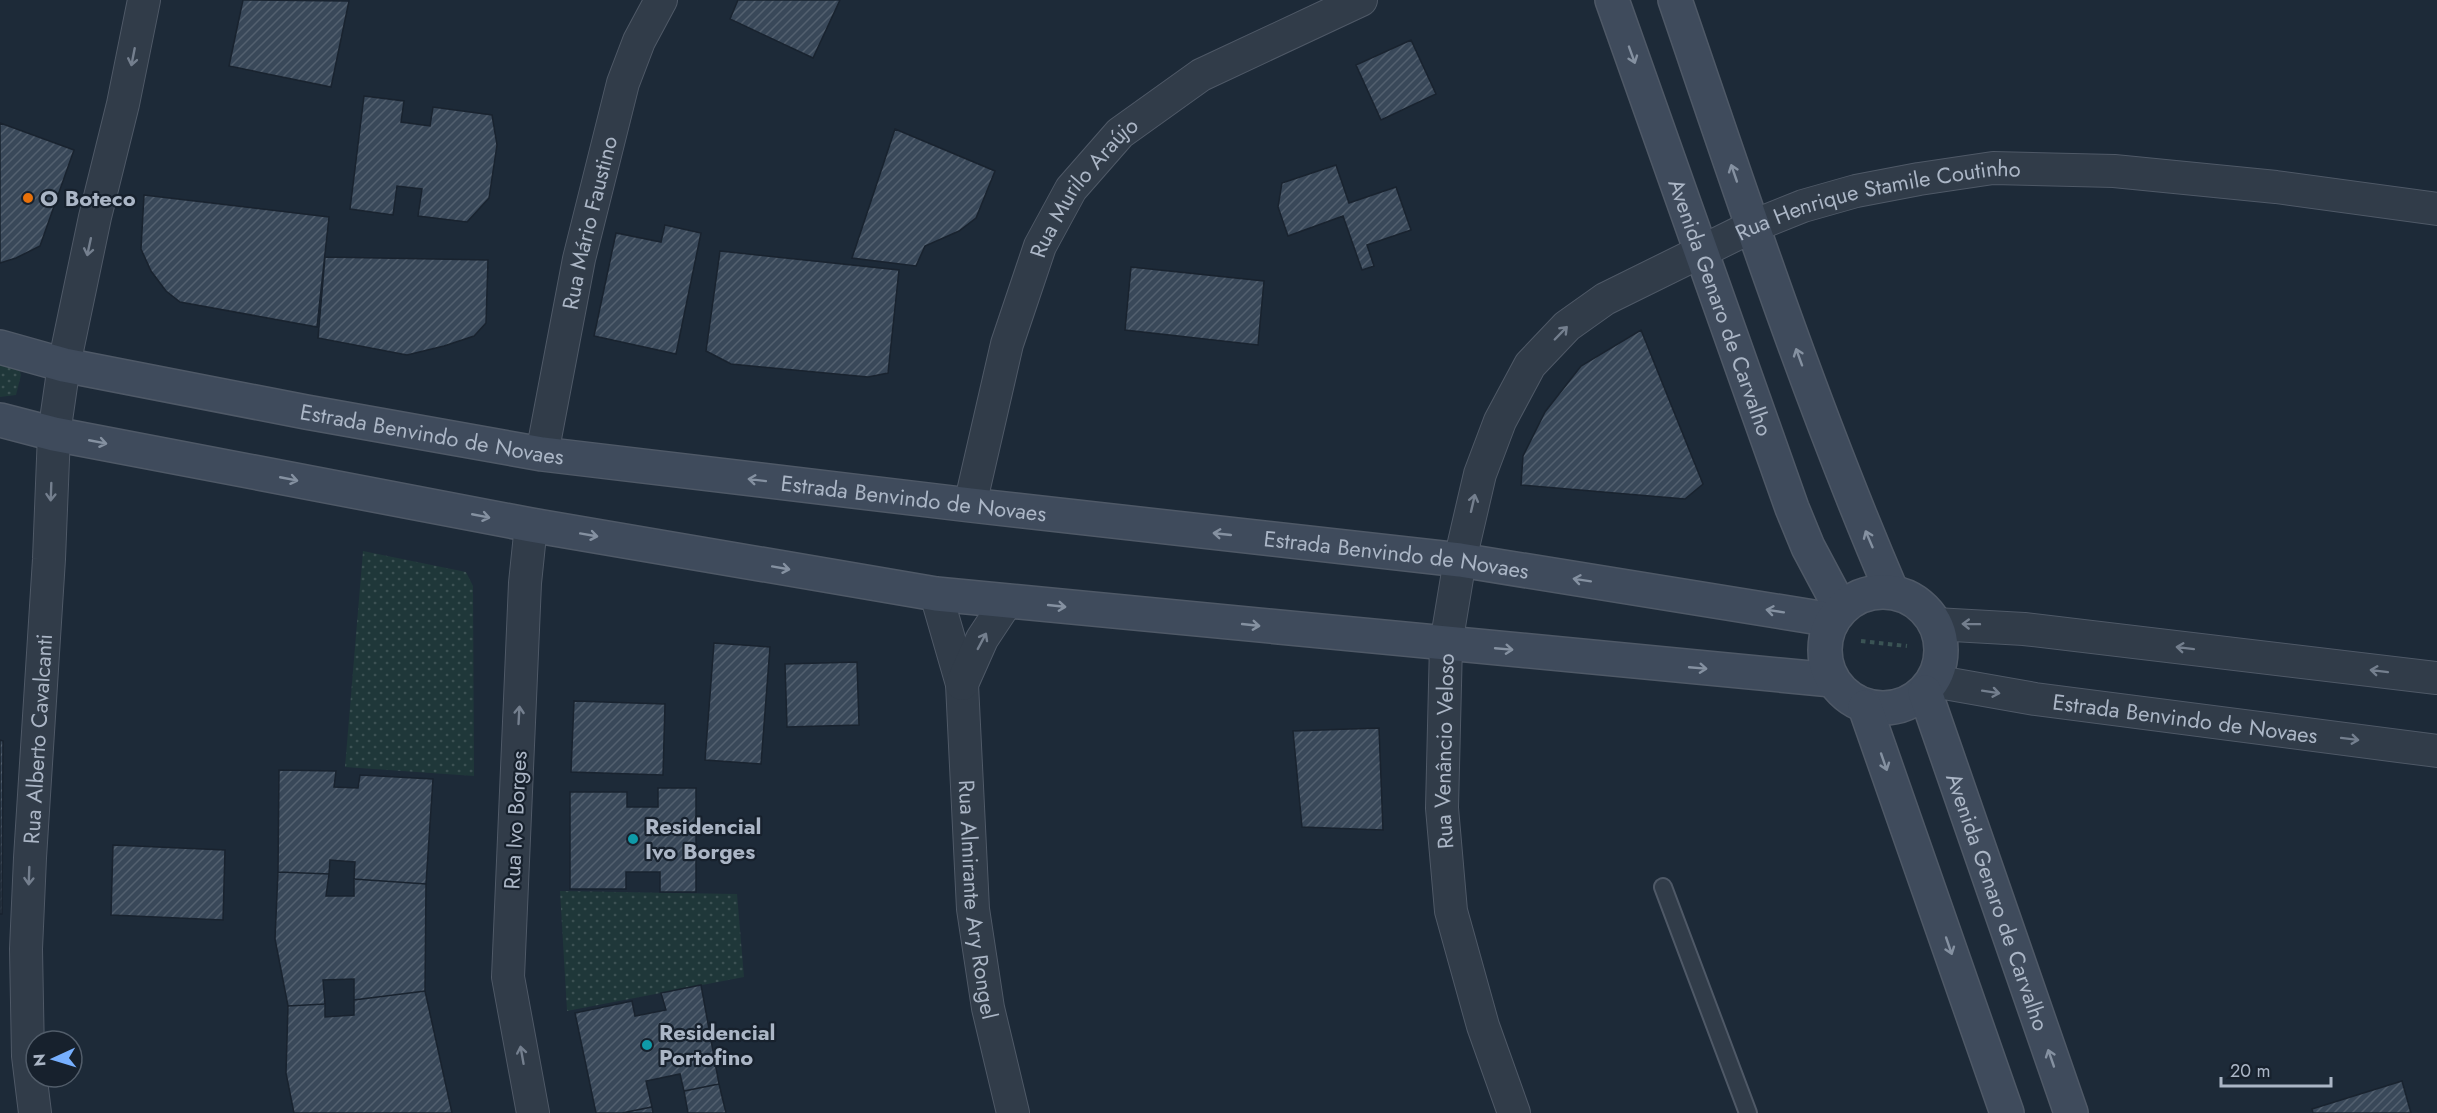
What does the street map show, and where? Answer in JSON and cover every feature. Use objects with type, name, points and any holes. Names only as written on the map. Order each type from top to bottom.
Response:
[{"type":"street","name":"Rua Alberto Cavalcanti","points":[[35,1113],[28,1056],[26,949],[54,434],[64,364],[123,104],[144,0]]},
{"type":"street","name":"Rua Mário Faustino","points":[[542,454],[579,260],[623,83],[639,41],[661,0]]},
{"type":"street","name":"Rua Murilo Araújo","points":[[970,505],[1007,344],[1040,246],[1071,189],[1120,133],[1201,75],[1361,0]]},
{"type":"street","name":"Avenida Genaro de Carvalho","points":[[1612,0],[1792,508],[1836,615]]},
{"type":"street","points":[[1676,0],[1833,451],[1892,592]]},
{"type":"street","name":"Rua Henrique Stamile Coutinho","points":[[1460,560],[1480,474],[1500,421],[1530,365],[1567,326],[1605,299],[1753,226],[1803,206],[1919,179],[1993,168],[2114,171],[2276,187],[2437,209]]},
{"type":"street","name":"Estrada Benvindo de Novaes","points":[[0,347],[64,364],[306,412],[542,454],[1460,560],[1836,615]]},
{"type":"street","points":[[0,420],[54,434],[531,525],[936,594],[1832,680]]},
{"type":"street","name":"Rua Ivo Borges","points":[[531,525],[525,583],[508,977],[532,1113]]},
{"type":"street","name":"Rua Venâncio Veloso","points":[[1460,560],[1446,644],[1442,808],[1451,911],[1483,1026],[1514,1113]]},
{"type":"street","points":[[1892,592],[1910,598],[1924,609],[1935,624],[1940,636],[1939,666],[1929,686],[1907,704],[1887,709],[1865,707],[1852,701],[1841,692],[1832,680],[1826,667],[1824,652],[1826,637],[1836,615],[1852,601],[1864,595],[1892,592]]},
{"type":"street","name":"Rua Almirante Ary Rongel","points":[[936,594],[962,684],[973,909],[988,1008],[1013,1113]]},
{"type":"street","name":"Rua Almirante Ary Rongel","points":[[962,684],[982,639],[1007,601]]},
{"type":"street","points":[[1935,624],[2024,629],[2437,678]]},
{"type":"street","name":"Estrada Benvindo de Novaes","points":[[1929,686],[2437,751]]},
{"type":"street","name":"Avenida Genaro de Carvalho","points":[[1929,686],[2071,1113]]},
{"type":"street","points":[[1865,707],[2007,1113]]},
{"type":"lane","points":[[1663,886],[1748,1113]]},
{"type":"green space","points":[[0,357],[17,361],[21,375],[16,395],[0,397]]},
{"type":"green space","points":[[363,551],[466,572],[473,586],[474,776],[345,767]]},
{"type":"green space","points":[[560,891],[737,894],[744,977],[567,1011]]},
{"type":"building","points":[[243,0],[349,1],[331,87],[229,66]]},
{"type":"building","points":[[738,0],[840,0],[813,58],[730,19]]},
{"type":"building","points":[[1411,40],[1436,94],[1381,120],[1356,65]]},
{"type":"building","points":[[364,96],[404,101],[401,122],[430,126],[433,107],[492,115],[497,145],[489,198],[467,222],[418,216],[422,189],[397,186],[393,215],[350,209]]},
{"type":"building","name":"O Boteco","points":[[0,123],[74,150],[40,246],[0,263]]},
{"type":"building","points":[[895,129],[995,171],[976,218],[959,231],[925,246],[916,266],[852,258]]},
{"type":"building","points":[[1336,165],[1349,203],[1396,187],[1411,230],[1367,245],[1374,266],[1362,270],[1343,216],[1288,236],[1278,207],[1282,183]]},
{"type":"building","points":[[144,195],[329,217],[317,327],[180,302],[166,291],[151,271],[141,249]]},
{"type":"building","points":[[665,225],[701,233],[676,354],[594,336],[616,233],[661,242]]},
{"type":"building","points":[[720,251],[899,270],[888,373],[868,377],[731,364],[706,351]]},
{"type":"building","points":[[325,257],[488,260],[486,323],[474,336],[407,355],[318,338]]},
{"type":"building","points":[[1131,267],[1264,281],[1258,345],[1125,330]]},
{"type":"building","points":[[1641,330],[1703,484],[1685,499],[1521,485],[1523,456],[1545,412],[1581,366]]},
{"type":"building","points":[[714,643],[770,647],[761,764],[705,760]]},
{"type":"building","points":[[857,662],[859,725],[787,727],[785,664]]},
{"type":"building","points":[[574,701],[665,704],[663,775],[571,772]]},
{"type":"building","points":[[1379,728],[1383,830],[1302,827],[1293,731]]},
{"type":"building","points":[[0,740],[3,741],[2,914],[0,914]]},
{"type":"building","points":[[279,770],[336,771],[334,787],[358,788],[360,775],[433,779],[426,884],[354,879],[355,862],[330,860],[329,874],[278,872]]},
{"type":"building","name":"Residencial Ivo Borges","points":[[658,788],[696,788],[696,892],[660,892],[660,872],[626,872],[626,889],[570,889],[570,792],[627,792],[627,807],[658,807]]},
{"type":"building","points":[[113,845],[225,850],[223,920],[111,915]]},
{"type":"building","points":[[278,872],[329,874],[326,896],[354,896],[354,879],[426,884],[425,991],[354,1000],[354,979],[323,980],[325,1004],[288,1006],[275,939]]},
{"type":"building","name":"Residencial Portofino","points":[[701,985],[719,1084],[684,1091],[680,1074],[646,1081],[652,1107],[622,1113],[596,1113],[575,1013],[632,1001],[635,1016],[666,1010],[661,993]]},
{"type":"building","points":[[425,991],[452,1113],[294,1113],[286,1073],[288,1006],[325,1004],[325,1017],[354,1015],[354,1000]]},
{"type":"building","points":[[2402,1081],[2411,1113],[2313,1113],[2312,1109]]},
{"type":"building","points":[[719,1084],[726,1113],[688,1113],[684,1091]]},
{"type":"building","points":[[652,1107],[653,1113],[622,1113]]},
{"type":"place","name":"O Boteco","points":[[28,198]]},
{"type":"place","name":"Residencial Ivo Borges","points":[[633,839]]},
{"type":"place","name":"Residencial Portofino","points":[[647,1045]]}]
